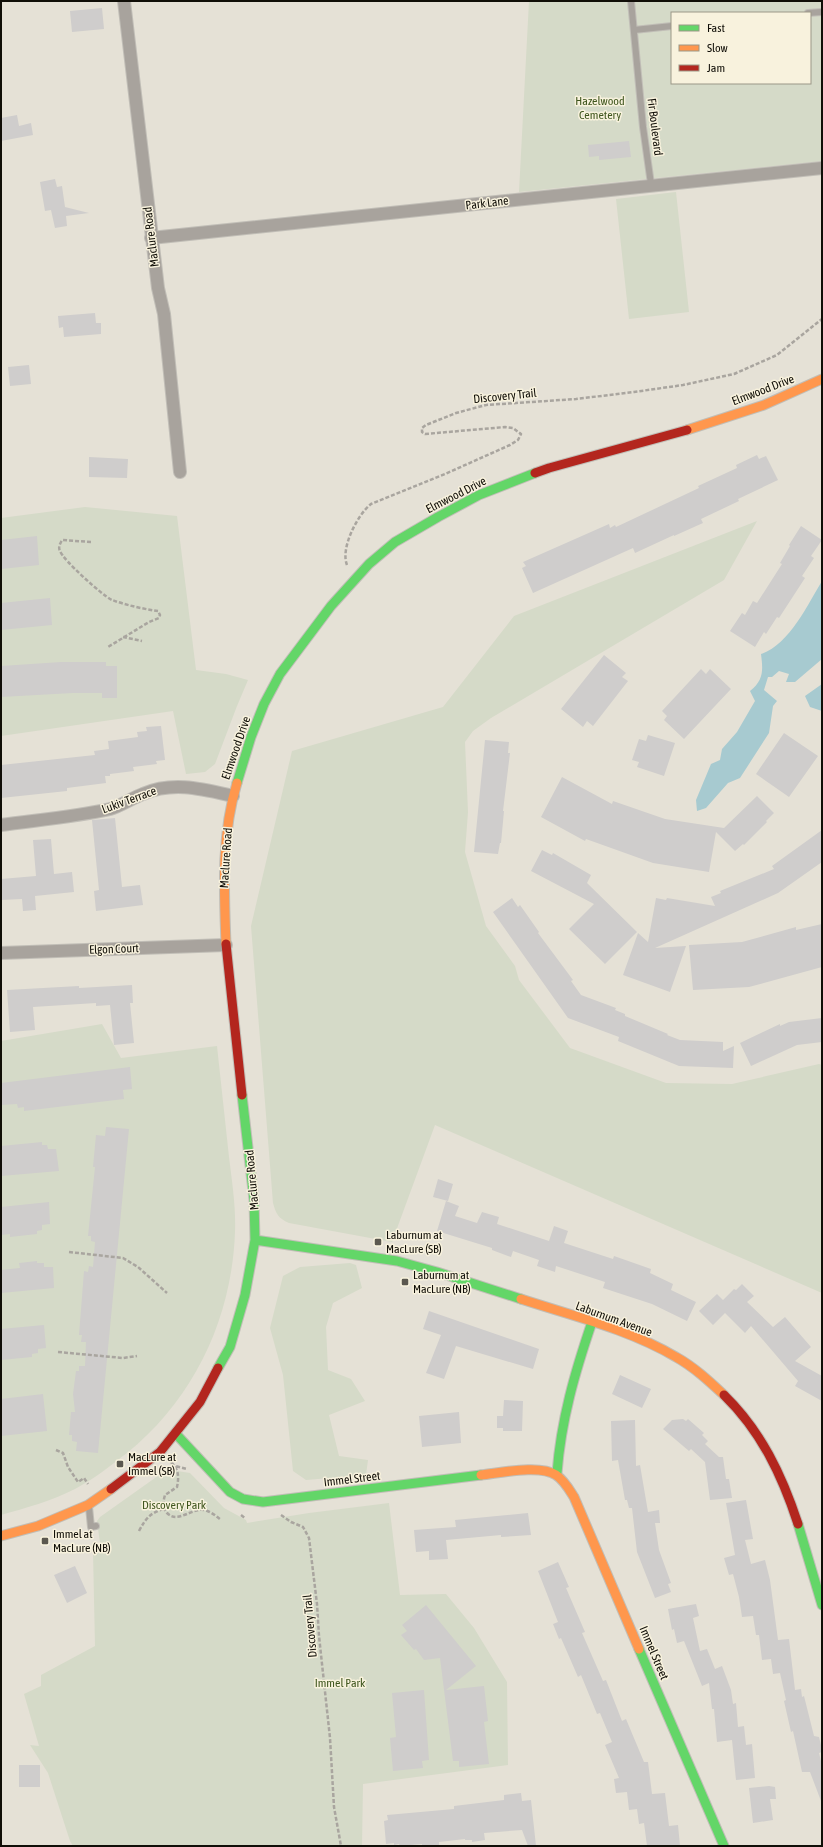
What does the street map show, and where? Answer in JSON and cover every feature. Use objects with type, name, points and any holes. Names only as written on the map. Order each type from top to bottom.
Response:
[{"type":"street","name":"Maclure Road","points":[[124,1],[158,288],[164,314],[180,472]]},
{"type":"street","name":"Park Lane","points":[[152,238],[420,211],[651,184],[822,168]]},
{"type":"street","name":"Elmwood Drive","points":[[232,796],[251,737],[264,704],[280,674],[340,594],[369,564],[395,542],[479,495],[542,471],[700,426],[764,405],[822,379]]},
{"type":"street","name":"Lukiv Terrace","points":[[1,825],[113,808],[158,788],[175,786],[205,789],[232,796]]},
{"type":"street","name":"Maclure Road","points":[[88,1505],[139,1469],[160,1452],[176,1434],[200,1402],[230,1347],[245,1295],[255,1240],[254,1200],[226,945],[224,892],[227,837],[232,796]]},
{"type":"street","name":"Elgon Court","points":[[1,953],[226,945]]},
{"type":"street","name":"Laburnum Avenue","points":[[255,1240],[397,1261],[437,1272],[592,1322],[650,1344],[684,1362],[723,1394],[746,1419],[765,1447],[782,1479],[822,1605]]},
{"type":"street","points":[[557,1473],[563,1418],[568,1395],[592,1322]]},
{"type":"street","name":"Immel Street","points":[[176,1434],[230,1492],[243,1499],[263,1502],[514,1471],[542,1470],[557,1473],[567,1484],[574,1497],[724,1846]]},
{"type":"street","points":[[1,1536],[38,1526],[88,1505]]},
{"type":"lane","name":"Fir Boulevard","points":[[630,1],[643,127],[651,184]]},
{"type":"lane","points":[[811,13],[822,12]]},
{"type":"lane","points":[[634,30],[671,26]]},
{"type":"lane","points":[[88,1505],[91,1527],[96,1526]]},
{"type":"path","name":"Discovery Trail","points":[[347,566],[345,559],[350,536],[365,509],[371,504],[510,446],[518,440],[521,434],[513,428],[505,427],[425,434],[422,432],[422,428],[426,425],[456,413],[486,405],[576,399],[634,392],[683,385],[734,374],[777,355],[822,319]]},
{"type":"path","points":[[91,542],[62,540],[59,545],[59,550],[63,557],[94,587],[111,600],[158,612],[160,615],[159,618],[122,637],[108,647]]},
{"type":"path","points":[[122,637],[142,641]]},
{"type":"path","points":[[69,1252],[123,1258],[138,1267],[167,1293]]},
{"type":"path","points":[[58,1352],[124,1358],[137,1356]]},
{"type":"path","points":[[56,1450],[64,1454],[68,1467],[78,1482],[84,1478],[88,1484]]},
{"type":"path","points":[[174,1465],[179,1477],[177,1487],[165,1495],[163,1504],[164,1509],[170,1516],[176,1517],[196,1510],[205,1510],[220,1520]]},
{"type":"path","points":[[163,1471],[174,1465],[189,1470]]},
{"type":"path","points":[[139,1531],[146,1517],[154,1512],[164,1509]]},
{"type":"path","points":[[239,1514],[246,1518]]},
{"type":"path","name":"Discovery Trail","points":[[280,1514],[291,1522],[303,1527],[309,1538],[330,1738],[334,1807],[341,1846]]},
{"type":"green space","name":"Hazelwood Cemetery","points":[[529,1],[822,1],[822,161],[519,192]]},
{"type":"green space","points":[[676,192],[689,312],[629,319],[616,199]]},
{"type":"green space","points":[[85,507],[177,516],[196,670],[226,674],[248,680],[215,764],[205,772],[186,774],[173,711],[1,736],[1,518]]},
{"type":"green space","points":[[757,521],[724,580],[491,718],[473,731],[465,742],[468,812],[465,852],[486,926],[515,966],[519,980],[570,1048],[666,1083],[732,1084],[819,1064],[822,1065],[822,1293],[435,1125],[392,1242],[289,1223],[282,1219],[276,1213],[273,1203],[251,926],[292,751],[443,707],[514,616]]},
{"type":"green space","points":[[102,1024],[121,1058],[217,1046],[235,1213],[232,1264],[226,1295],[217,1325],[205,1354],[190,1382],[172,1408],[151,1432],[127,1453],[82,1485],[48,1501],[1,1515],[1,1041]]},
{"type":"green space","points":[[350,1263],[356,1265],[362,1288],[333,1303],[326,1327],[328,1370],[351,1379],[365,1401],[329,1415],[339,1456],[368,1460],[366,1475],[306,1480],[293,1471],[283,1375],[270,1328],[283,1276],[300,1267]]},
{"type":"green space","points":[[171,1470],[190,1473],[224,1508],[246,1520],[247,1523],[309,1513],[389,1503],[400,1595],[446,1594],[474,1628],[507,1682],[508,1765],[363,1784],[362,1846],[73,1846],[70,1841],[48,1773],[30,1745],[39,1746],[24,1694],[41,1686],[41,1675],[95,1646],[93,1552],[101,1550],[97,1521],[100,1517],[162,1473]]},
{"type":"water","points":[[822,581],[822,659],[795,682],[786,682],[789,674],[779,671],[772,677],[768,677],[764,690],[777,701],[773,706],[769,733],[740,778],[728,783],[706,808],[697,811],[696,800],[711,764],[720,760],[722,749],[737,732],[755,701],[750,691],[758,683],[762,674],[761,654],[771,649],[789,633],[804,612]]},
{"type":"water","points":[[822,684],[822,711],[810,707],[805,696]]},
{"type":"building","points":[[102,8],[104,29],[72,32],[70,11]]},
{"type":"building","points":[[17,115],[19,126],[31,123],[33,135],[1,141],[1,118]]},
{"type":"building","points":[[629,141],[631,157],[599,160],[599,156],[589,157],[588,145]]},
{"type":"building","points":[[55,179],[57,187],[62,186],[65,207],[89,213],[66,216],[67,226],[55,228],[51,210],[45,211],[40,182]]},
{"type":"building","points":[[95,313],[96,323],[101,323],[101,334],[64,337],[63,327],[59,328],[58,316]]},
{"type":"building","points":[[29,365],[31,384],[10,386],[8,367]]},
{"type":"building","points":[[757,455],[759,459],[766,456],[778,480],[701,519],[703,523],[635,553],[633,548],[533,593],[522,568],[526,566],[523,562],[609,524],[610,528],[615,525],[616,527],[699,488],[698,486],[737,468],[736,465]]},
{"type":"building","points":[[89,457],[128,459],[127,478],[89,477]]},
{"type":"building","points":[[801,526],[822,540],[811,556],[814,558],[802,576],[805,578],[779,618],[777,617],[766,634],[764,632],[755,647],[730,631],[742,613],[745,615],[753,601],[757,603],[782,564],[780,563]]},
{"type":"building","points":[[37,536],[39,565],[1,569],[1,540]]},
{"type":"building","points":[[50,598],[52,625],[1,630],[1,603]]},
{"type":"building","points":[[604,655],[626,673],[622,677],[628,681],[593,726],[587,721],[583,727],[561,709]]},
{"type":"building","points":[[61,662],[106,662],[106,666],[117,666],[117,698],[102,698],[102,693],[1,697],[1,666]]},
{"type":"building","points":[[701,669],[706,674],[710,669],[731,689],[684,739],[664,720],[667,716],[662,711]]},
{"type":"building","points":[[161,726],[165,760],[156,761],[157,764],[133,767],[134,771],[110,774],[110,776],[105,776],[106,783],[67,788],[67,791],[1,798],[1,765],[95,755],[94,751],[109,749],[108,741],[138,737],[137,732],[147,731],[146,727]]},
{"type":"building","points":[[784,733],[818,756],[789,797],[756,774]]},
{"type":"building","points":[[648,735],[675,743],[664,776],[637,767],[639,762],[632,760],[639,739],[646,741]]},
{"type":"building","points":[[485,740],[509,742],[508,753],[510,753],[501,843],[498,854],[474,852]]},
{"type":"building","points":[[562,777],[612,804],[613,801],[665,819],[724,828],[757,796],[774,813],[744,845],[743,844],[735,851],[716,832],[709,872],[653,863],[586,839],[585,841],[541,817]]},
{"type":"building","points":[[115,818],[122,887],[140,885],[143,905],[96,911],[94,891],[99,890],[92,820]]},
{"type":"building","points":[[822,830],[822,862],[778,893],[655,948],[686,946],[670,992],[623,975],[638,933],[648,942],[656,898],[666,900],[667,898],[715,906],[711,897],[721,893],[720,891],[774,869],[772,866]]},
{"type":"building","points":[[51,839],[54,874],[72,872],[74,892],[35,896],[36,910],[23,911],[22,899],[1,900],[1,879],[36,876],[33,840]]},
{"type":"building","points":[[542,850],[552,855],[553,853],[591,875],[587,883],[637,932],[605,964],[569,929],[594,904],[531,871]]},
{"type":"building","points":[[512,898],[518,907],[520,905],[539,932],[538,933],[573,980],[571,981],[581,995],[616,1008],[615,1010],[625,1014],[625,1016],[680,1040],[723,1042],[723,1051],[734,1046],[733,1068],[679,1066],[618,1041],[619,1037],[568,1018],[493,912]]},
{"type":"building","points":[[822,924],[822,967],[749,987],[693,990],[689,945],[742,942],[796,927],[796,930]]},
{"type":"building","points":[[132,985],[133,1003],[130,1003],[134,1043],[114,1045],[110,1005],[96,1006],[96,1003],[33,1007],[35,1030],[10,1032],[7,990]]},
{"type":"building","points":[[822,1018],[822,1042],[797,1045],[751,1066],[740,1043],[780,1024],[780,1026],[789,1022]]},
{"type":"building","points":[[130,1067],[132,1089],[123,1090],[124,1099],[24,1111],[24,1107],[18,1108],[17,1104],[1,1105],[1,1083]]},
{"type":"building","points":[[106,1127],[129,1129],[98,1453],[76,1451],[77,1442],[72,1441],[72,1435],[69,1435],[71,1412],[75,1412],[73,1394],[76,1371],[79,1371],[79,1366],[85,1366],[86,1342],[81,1342],[82,1335],[79,1335],[84,1271],[88,1272],[89,1266],[93,1267],[95,1242],[91,1241],[91,1236],[88,1236],[95,1167],[93,1167],[96,1135],[105,1136]]},
{"type":"building","points":[[42,1142],[42,1145],[47,1145],[48,1149],[56,1149],[59,1171],[1,1176],[1,1146]]},
{"type":"building","points":[[438,1179],[453,1184],[448,1201],[433,1197]]},
{"type":"building","points":[[446,1201],[459,1206],[455,1216],[477,1223],[482,1212],[499,1217],[497,1224],[549,1241],[554,1226],[568,1231],[564,1243],[613,1259],[614,1256],[651,1269],[650,1273],[673,1284],[671,1290],[696,1302],[687,1321],[652,1304],[603,1288],[605,1282],[556,1266],[555,1272],[537,1266],[539,1260],[513,1251],[511,1257],[492,1250],[492,1248],[437,1231]]},
{"type":"building","points":[[49,1202],[50,1224],[42,1225],[42,1230],[37,1231],[37,1234],[10,1237],[10,1234],[1,1235],[1,1207]]},
{"type":"building","points":[[37,1261],[37,1263],[44,1263],[44,1267],[53,1267],[54,1288],[1,1293],[1,1270],[20,1268],[19,1263]]},
{"type":"building","points":[[742,1284],[754,1296],[747,1302],[773,1327],[785,1317],[811,1347],[795,1361],[822,1376],[822,1401],[795,1386],[798,1381],[751,1326],[745,1333],[725,1313],[713,1325],[699,1311],[717,1294],[723,1300],[734,1289],[736,1290]]},
{"type":"building","points":[[429,1311],[539,1349],[533,1369],[456,1346],[444,1379],[426,1373],[441,1335],[423,1329]]},
{"type":"building","points":[[44,1325],[46,1348],[38,1349],[38,1353],[32,1354],[32,1357],[1,1360],[1,1329]]},
{"type":"building","points":[[620,1375],[651,1389],[642,1408],[612,1394]]},
{"type":"building","points":[[43,1394],[47,1431],[1,1436],[1,1399]]},
{"type":"building","points":[[504,1400],[523,1401],[522,1431],[503,1431],[503,1428],[497,1428],[497,1416],[503,1416]]},
{"type":"building","points":[[459,1412],[461,1443],[422,1447],[419,1416]]},
{"type":"building","points":[[683,1419],[686,1421],[688,1419],[704,1433],[702,1435],[708,1441],[705,1444],[719,1457],[723,1457],[726,1479],[729,1479],[732,1498],[710,1500],[705,1462],[691,1449],[689,1451],[663,1429],[672,1420]]},
{"type":"building","points":[[635,1420],[636,1466],[640,1465],[648,1512],[659,1510],[660,1523],[655,1523],[659,1550],[671,1583],[668,1584],[671,1592],[655,1598],[637,1552],[632,1508],[629,1508],[627,1500],[625,1500],[618,1460],[612,1461],[611,1421]]},
{"type":"building","points":[[746,1500],[753,1539],[745,1540],[751,1564],[765,1560],[770,1580],[778,1640],[789,1639],[795,1690],[801,1689],[814,1736],[819,1737],[822,1749],[822,1752],[819,1753],[822,1765],[822,1801],[810,1772],[802,1772],[793,1731],[791,1732],[784,1701],[786,1700],[780,1673],[773,1674],[771,1659],[762,1660],[759,1635],[756,1635],[753,1616],[742,1617],[733,1574],[729,1575],[724,1558],[735,1555],[726,1503]]},
{"type":"building","points":[[528,1513],[531,1535],[501,1537],[501,1535],[446,1540],[448,1559],[429,1560],[429,1551],[416,1552],[414,1530],[456,1527],[455,1520]]},
{"type":"building","points":[[558,1562],[569,1587],[566,1588],[585,1632],[582,1633],[603,1681],[606,1680],[622,1721],[626,1719],[644,1762],[648,1762],[652,1794],[665,1793],[669,1826],[678,1825],[680,1846],[647,1846],[644,1823],[639,1824],[637,1809],[629,1810],[627,1792],[616,1793],[614,1779],[619,1778],[605,1745],[612,1742],[600,1713],[597,1714],[581,1675],[578,1677],[561,1638],[559,1639],[553,1624],[558,1622],[538,1571]]},
{"type":"building","points":[[75,1566],[87,1593],[67,1603],[54,1575]]},
{"type":"building","points":[[696,1604],[699,1616],[693,1618],[700,1651],[707,1649],[715,1669],[722,1666],[731,1690],[733,1704],[736,1703],[738,1727],[744,1726],[746,1745],[752,1744],[755,1778],[736,1780],[732,1740],[717,1742],[714,1709],[712,1709],[709,1683],[702,1686],[684,1641],[677,1643],[674,1629],[672,1630],[668,1609]]},
{"type":"building","points":[[426,1605],[476,1666],[446,1690],[484,1686],[488,1721],[484,1722],[489,1764],[459,1767],[459,1761],[453,1761],[440,1658],[424,1660],[416,1649],[414,1650],[401,1635],[407,1631],[402,1625]]},
{"type":"building","points":[[424,1690],[429,1760],[422,1761],[423,1768],[393,1771],[390,1738],[396,1737],[392,1693]]},
{"type":"building","points":[[19,1765],[40,1765],[40,1787],[19,1787]]},
{"type":"building","points":[[769,1786],[775,1787],[776,1799],[770,1799],[773,1820],[753,1823],[749,1788]]},
{"type":"building","points":[[521,1793],[522,1801],[531,1800],[536,1846],[528,1846],[522,1830],[484,1833],[485,1840],[472,1842],[472,1840],[465,1839],[439,1842],[439,1845],[426,1846],[422,1846],[422,1844],[400,1846],[399,1844],[394,1845],[394,1843],[386,1844],[384,1821],[388,1820],[387,1815],[454,1809],[454,1806],[504,1800],[504,1795]]},
{"type":"traffic: fast","points":[[237,783],[251,737],[264,704],[280,674],[331,606],[369,564],[395,542],[438,517],[479,495],[535,473]]},
{"type":"traffic: fast","points":[[218,1368],[230,1347],[245,1295],[255,1240],[254,1200],[242,1095]]},
{"type":"traffic: fast","points":[[255,1240],[397,1261],[437,1272],[521,1299]]},
{"type":"traffic: fast","points":[[557,1473],[565,1415],[580,1359],[592,1322]]},
{"type":"traffic: fast","points":[[176,1434],[230,1492],[243,1499],[263,1502],[481,1475]]},
{"type":"traffic: fast","points":[[798,1524],[822,1605]]},
{"type":"traffic: fast","points":[[639,1649],[724,1846]]},
{"type":"traffic: slow","points":[[687,430],[764,405],[822,379]]},
{"type":"traffic: slow","points":[[226,944],[224,883],[226,843],[228,823],[237,783]]},
{"type":"traffic: slow","points":[[521,1299],[620,1331],[658,1347],[689,1365],[724,1395]]},
{"type":"traffic: slow","points":[[481,1475],[520,1470],[540,1470],[556,1475],[564,1482],[574,1497],[639,1649]]},
{"type":"traffic: slow","points":[[1,1536],[38,1526],[88,1505],[111,1489]]},
{"type":"traffic: jam","points":[[535,473],[687,430]]},
{"type":"traffic: jam","points":[[226,944],[242,1095]]},
{"type":"traffic: jam","points":[[111,1489],[160,1452],[200,1402],[218,1368]]},
{"type":"traffic: jam","points":[[724,1395],[749,1423],[769,1455],[785,1488],[798,1524]]},
{"type":"place","name":"Laburnum at MacLure (SB)","points":[[378,1242]]},
{"type":"place","name":"Laburnum at MacLure (NB)","points":[[405,1282]]},
{"type":"place","name":"MacLure at Immel (SB)","points":[[120,1464]]},
{"type":"place","name":"Immel at MacLure (NB)","points":[[45,1541]]},
{"type":"park label","name":"Discovery Park","points":[[174,1505]]},
{"type":"park label","name":"Immel Park","points":[[340,1683]]}]
